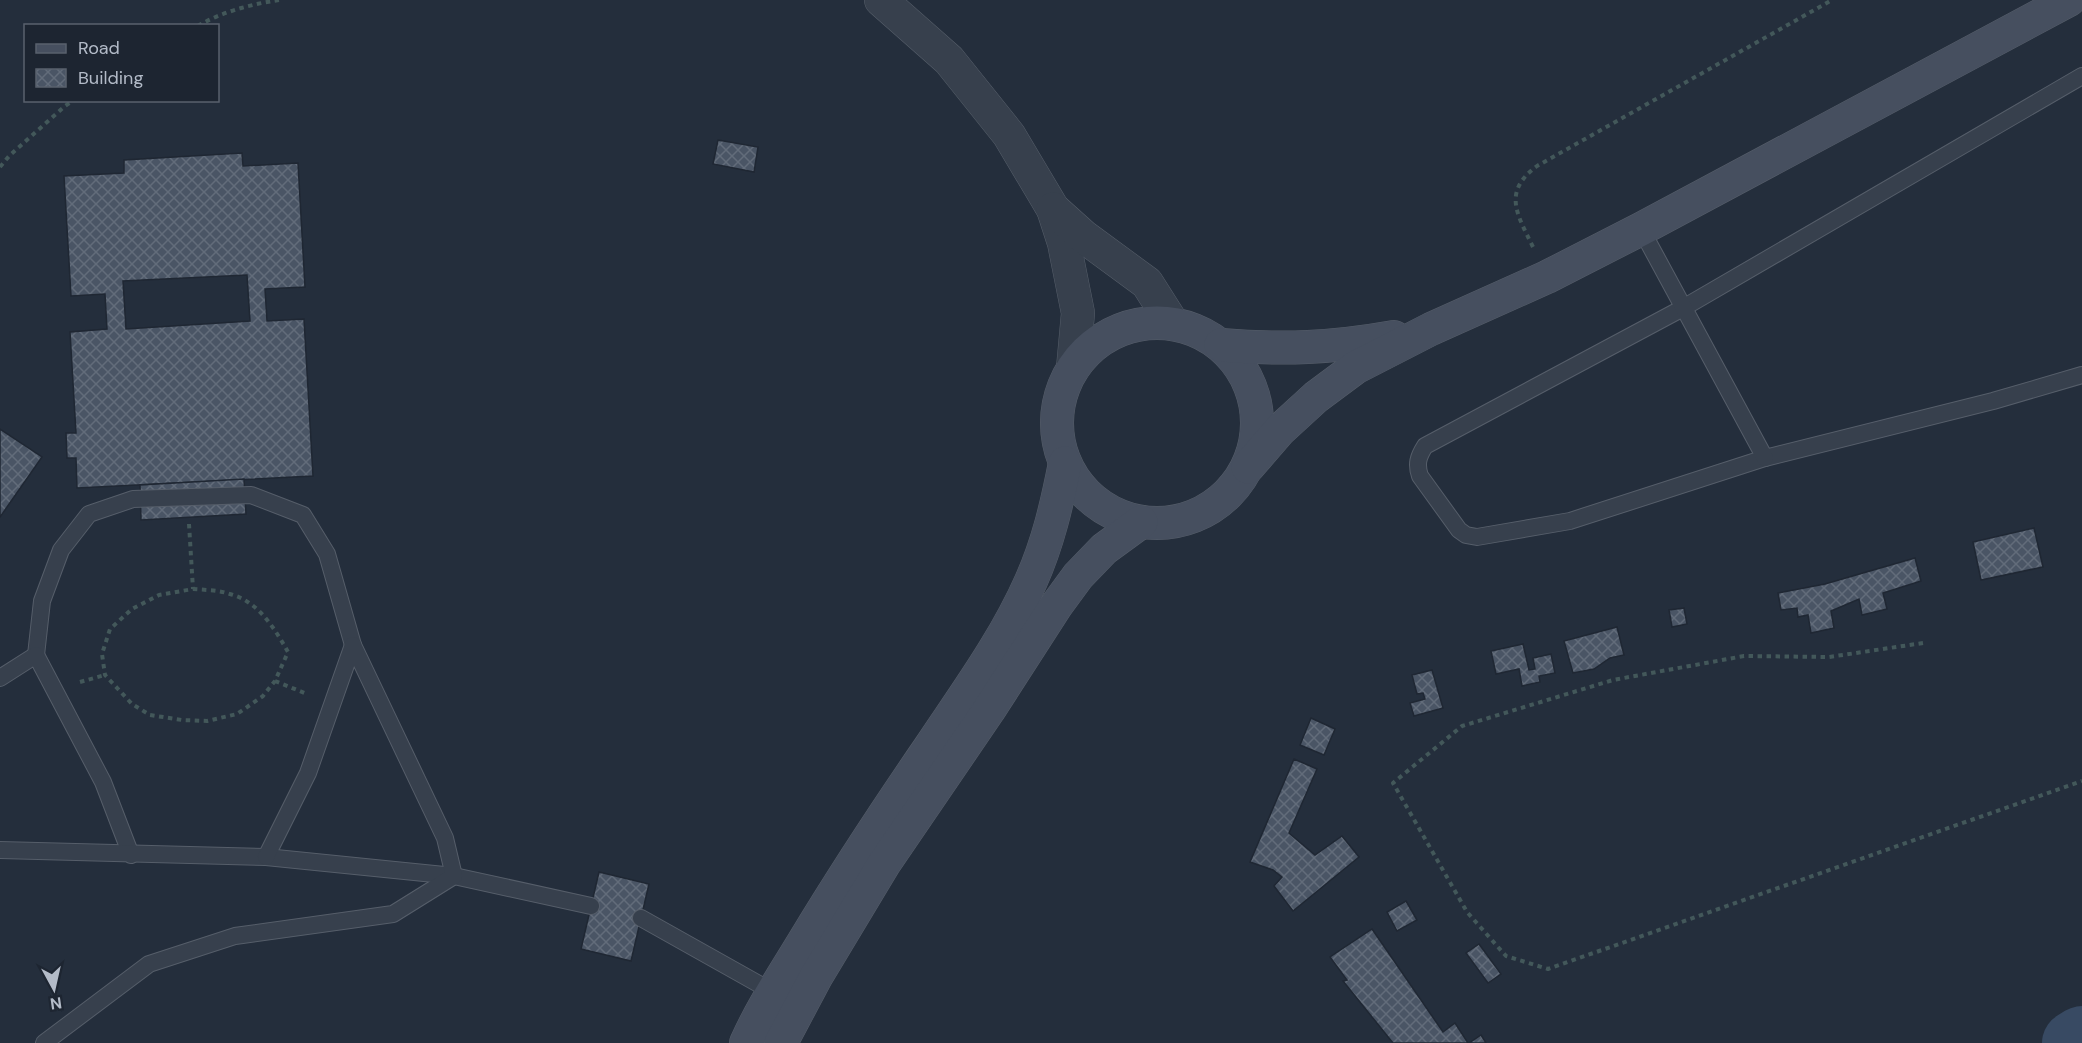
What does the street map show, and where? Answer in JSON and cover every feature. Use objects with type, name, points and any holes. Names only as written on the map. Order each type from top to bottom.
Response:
[{"type":"main road","points":[[1248,467],[1257,435],[1256,402],[1243,371],[1221,345],[1199,332],[1173,324],[1135,325],[1100,341],[1073,368],[1060,399],[1057,431],[1065,463],[1083,492],[1110,511],[1141,522],[1173,522],[1204,513],[1229,493],[1280,430],[1316,397],[1355,368],[1431,329],[1547,277],[1641,230],[2069,0]]},
{"type":"main road","points":[[1221,345],[1311,348],[1355,344],[1431,329]]},
{"type":"main road","points":[[746,1043],[773,992],[853,862],[1001,638],[1030,582],[1044,548],[1055,512],[1065,463]]},
{"type":"main road","points":[[781,1043],[816,977],[878,873],[1056,606],[1078,576],[1104,549],[1141,522]]},
{"type":"street","points":[[881,0],[949,60],[1009,135],[1053,209],[1064,243],[1078,313],[1073,368]]},
{"type":"street","points":[[1053,209],[1083,236],[1147,283],[1173,324]]},
{"type":"lane","points":[[2082,76],[1683,308],[1425,446],[1419,455],[1417,466],[1420,476],[1459,530],[1466,535],[1477,537],[1570,521],[1765,458],[1993,401],[2082,375]]},
{"type":"lane","points":[[1641,230],[1765,458]]},
{"type":"lane","points":[[131,855],[103,782],[36,655],[42,601],[61,550],[89,514],[133,499],[251,495],[303,514],[327,554],[353,645],[445,838],[454,876]]},
{"type":"lane","points":[[266,857],[308,773],[353,645]]},
{"type":"lane","points":[[0,678],[36,655]]},
{"type":"lane","points":[[0,850],[266,857],[454,876],[591,906]]},
{"type":"lane","points":[[44,1043],[149,964],[235,936],[393,914],[454,876]]},
{"type":"lane","points":[[641,918],[773,992]]},
{"type":"path","points":[[201,24],[210,18],[279,0]]},
{"type":"path","points":[[1547,277],[1515,208],[1515,191],[1523,176],[1536,166],[1832,0]]},
{"type":"path","points":[[0,167],[10,155],[71,102]]},
{"type":"path","points":[[188,497],[193,589]]},
{"type":"path","points":[[193,589],[232,594],[259,610],[277,632],[288,652],[275,681],[263,696],[237,714],[207,721],[150,715],[132,704],[105,675],[102,654],[110,629],[132,609],[159,596],[193,589]]},
{"type":"path","points":[[1923,643],[1829,657],[1744,656],[1613,680],[1462,726],[1393,783],[1467,912],[1506,956],[1548,969],[2082,782]]},
{"type":"path","points":[[275,681],[333,705]]},
{"type":"building","points":[[718,140],[758,147],[754,172],[713,164]]},
{"type":"building","points":[[242,153],[243,166],[298,163],[305,287],[265,289],[267,321],[304,319],[313,476],[77,488],[76,458],[67,458],[66,433],[76,433],[70,332],[107,329],[105,294],[71,296],[64,176],[124,173],[124,160]],"holes":[[[247,275],[250,321],[126,329],[123,281]]]},
{"type":"building","points":[[0,429],[42,457],[0,517]]},
{"type":"building","points":[[244,479],[246,514],[141,520],[140,485]]},
{"type":"building","points":[[2034,528],[2043,567],[1981,580],[1973,542]]},
{"type":"building","points":[[1915,558],[1921,581],[1883,593],[1887,609],[1862,615],[1859,599],[1831,611],[1834,628],[1811,633],[1808,615],[1798,617],[1797,608],[1781,610],[1778,593],[1825,584]]},
{"type":"building","points":[[1684,608],[1687,624],[1672,627],[1669,610]]},
{"type":"building","points":[[1617,627],[1624,655],[1610,658],[1594,669],[1573,673],[1564,641]]},
{"type":"building","points":[[1523,644],[1529,670],[1535,669],[1533,658],[1551,654],[1555,673],[1539,676],[1540,682],[1522,686],[1519,669],[1496,674],[1491,651]]},
{"type":"building","points":[[1432,670],[1443,708],[1414,716],[1410,703],[1425,699],[1423,693],[1417,694],[1412,675]]},
{"type":"building","points":[[1311,718],[1335,729],[1324,755],[1300,745]]},
{"type":"building","points":[[1294,759],[1317,769],[1289,833],[1315,855],[1342,836],[1359,857],[1293,911],[1274,886],[1282,877],[1273,870],[1250,862]]},
{"type":"building","points":[[599,872],[649,884],[631,961],[581,949]]},
{"type":"building","points":[[1406,901],[1417,920],[1397,931],[1387,912]]},
{"type":"building","points":[[1372,929],[1443,1032],[1455,1023],[1468,1043],[1393,1043],[1343,981],[1347,980],[1330,957]]},
{"type":"building","points":[[1479,944],[1501,974],[1488,983],[1466,953]]},
{"type":"building","points":[[1481,1035],[1486,1043],[1469,1043]]},
{"type":"waterway","points":[[2074,1043],[2082,1038]]}]
